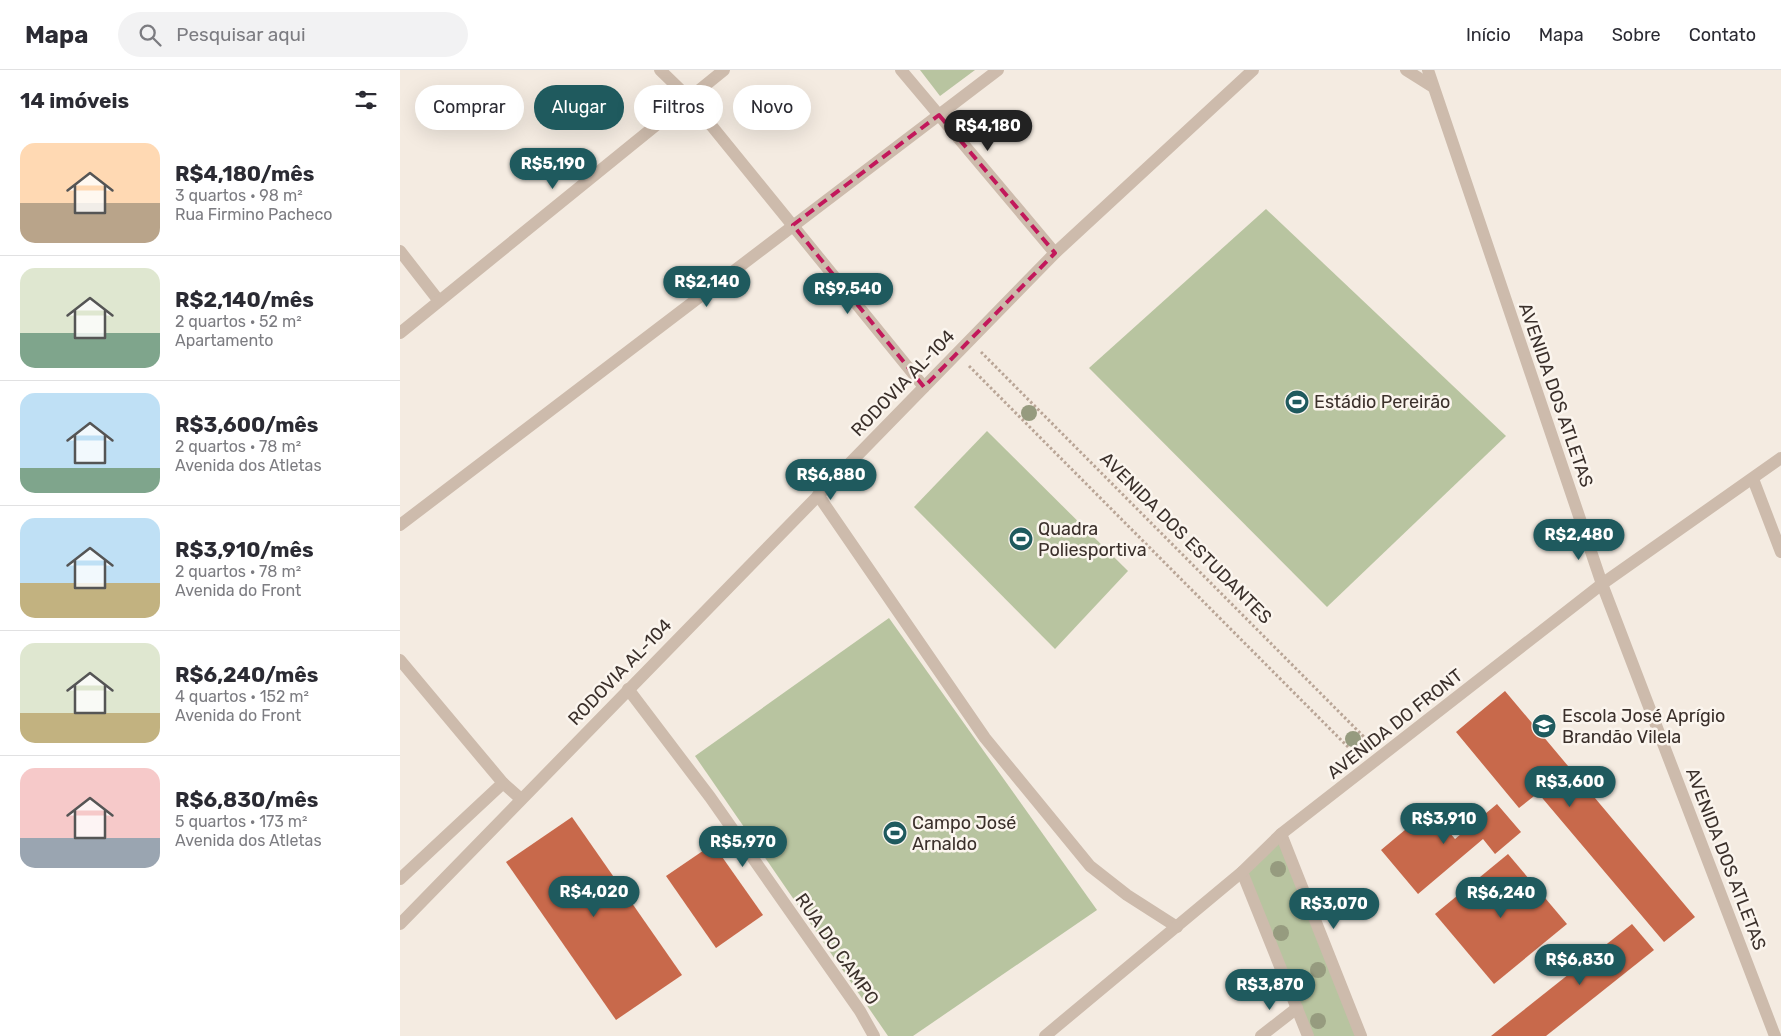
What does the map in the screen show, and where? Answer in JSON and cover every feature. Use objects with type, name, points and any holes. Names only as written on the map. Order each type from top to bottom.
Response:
[{"type":"street","points":[[660,70],[676,85]]},
{"type":"street","points":[[705,85],[724,70]]},
{"type":"street","points":[[901,70],[1055,253]]},
{"type":"street","points":[[400,525],[998,70]]},
{"type":"street","name":"RODOVIA AL-104","points":[[400,924],[1055,253],[1253,70]]},
{"type":"street","points":[[1406,70],[1433,87]]},
{"type":"street","name":"AVENIDA DOS ATLETAS","points":[[1428,70],[1602,584],[1775,1036]]},
{"type":"street","points":[[400,333],[650,130]]},
{"type":"street","points":[[715,130],[924,387]]},
{"type":"street","points":[[400,251],[439,301]]},
{"type":"street","name":"AVENIDA DO FRONT","points":[[1046,1036],[1242,872],[1281,834],[1602,584],[1781,458]]},
{"type":"street","points":[[1753,479],[1781,552]]},
{"type":"street","points":[[818,495],[985,738],[1090,866],[1127,896],[1177,927]]},
{"type":"street","points":[[402,666],[503,782],[521,799]]},
{"type":"street","name":"RUA DO CAMPO","points":[[628,689],[716,805],[860,1011],[874,1036]]},
{"type":"street","points":[[400,879],[503,782]]},
{"type":"street","points":[[1281,834],[1360,1036]]},
{"type":"street","points":[[1242,872],[1308,1036]]},
{"type":"street","points":[[1261,1036],[1297,1008]]},
{"type":"path","name":"AVENIDA DOS ESTUDANTES","points":[[969,340],[1383,756]]},
{"type":"path","name":"AVENIDA DOS ESTUDANTES","points":[[956,353],[1368,768]]},
{"type":"highlighted area","points":[[939,115],[1055,253],[924,387],[793,225]]},
{"type":"green space","points":[[920,70],[975,70],[940,96]]},
{"type":"green space","name":"Estádio Pereirão","points":[[1266,209],[1506,436],[1327,607],[1089,368]]},
{"type":"green space","name":"Quadra Poliesportiva","points":[[987,431],[1128,571],[1055,649],[914,507]]},
{"type":"green space","name":"Campo José Arnaldo","points":[[889,618],[1097,910],[913,1036],[888,1036],[695,756]]},
{"type":"green space","points":[[1279,839],[1356,1036],[1309,1036],[1244,871]]},
{"type":"building","points":[[1505,691],[1695,917],[1664,942],[1538,793],[1519,808],[1456,732]]},
{"type":"building","points":[[1497,804],[1521,832],[1495,854],[1483,839],[1418,894],[1381,850],[1430,809],[1455,839]]},
{"type":"building","points":[[572,817],[682,975],[616,1020],[506,862]]},
{"type":"building","points":[[713,844],[763,915],[716,948],[666,876]]},
{"type":"building","points":[[1508,854],[1567,924],[1494,984],[1435,914]]},
{"type":"building","points":[[1632,924],[1654,950],[1546,1036],[1491,1036]]},
{"type":"place","name":"Estádio Pereirão","points":[[1297,402]]},
{"type":"place","name":"Quadra Poliesportiva","points":[[1021,539]]},
{"type":"place","name":"Escola José Aprígio Brandão Vilela","points":[[1544,726]]},
{"type":"place","name":"Campo José Arnaldo","points":[[895,833]]}]
